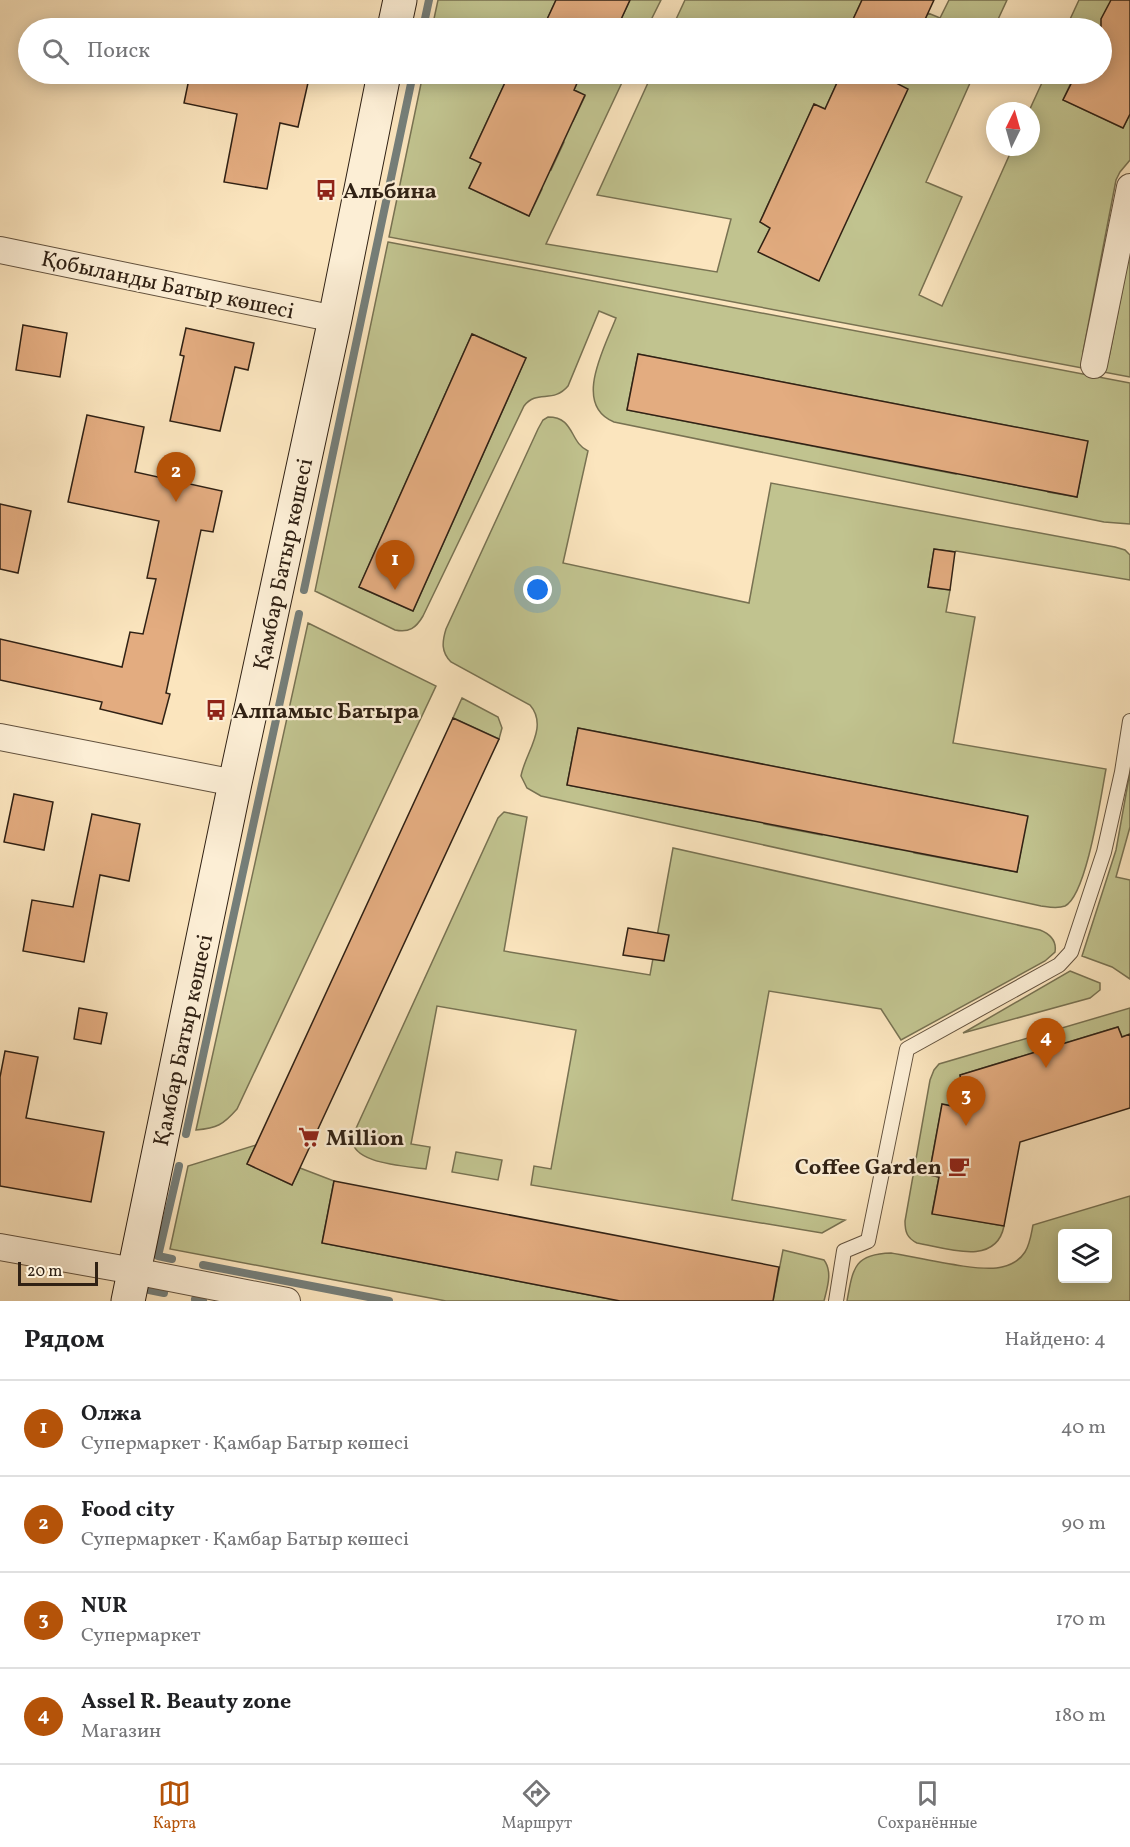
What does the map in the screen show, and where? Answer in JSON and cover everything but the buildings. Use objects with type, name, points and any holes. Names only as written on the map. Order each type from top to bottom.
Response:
[{"type":"main road","points":[[396,18],[400,0]]},
{"type":"main road","name":"Қамбар Батыр көшесі","points":[[131,1286],[235,783],[335,319],[382,84]]},
{"type":"street","points":[[1094,365],[1130,187]]},
{"type":"street","name":"Қобыланды Батыр көшесі","points":[[0,250],[335,319]]},
{"type":"street","points":[[0,737],[235,783]]},
{"type":"street","points":[[0,1248],[131,1286],[287,1301]]},
{"type":"lane","points":[[836,1301],[844,1251],[868,1241],[907,1049],[1059,965],[1071,952],[1104,852],[1122,771],[1130,721]]},
{"type":"green space","points":[[438,0],[556,0],[548,18],[434,18]]},
{"type":"green space","points":[[630,0],[661,0],[652,18],[622,18]]},
{"type":"green space","points":[[685,0],[862,0],[854,18],[677,18]]},
{"type":"green space","points":[[949,0],[1007,0],[999,18],[940,18]]},
{"type":"green space","points":[[1079,0],[1111,0],[1110,18],[1071,18]]},
{"type":"green space","points":[[928,13],[940,18],[926,18]]},
{"type":"green space","points":[[421,84],[504,84],[470,158],[481,163],[469,188],[529,216],[542,189],[531,183],[539,165],[551,170],[564,142],[552,136],[562,116],[573,121],[585,96],[574,90],[577,84],[621,84],[546,244],[717,272],[731,219],[597,195],[647,84],[836,84],[825,109],[814,104],[760,222],[770,228],[759,252],[819,280],[896,84],[970,84],[926,182],[962,197],[919,295],[942,306],[1009,156],[1040,156],[1040,102],[1033,102],[1041,84],[1070,84],[1063,100],[1123,128],[1130,114],[1130,160],[1116,180],[1083,352],[1109,357],[1130,250],[1130,377],[389,237]]},
{"type":"green space","points":[[388,242],[1130,383],[1130,524],[1104,522],[614,422],[602,414],[595,403],[593,389],[599,359],[616,318],[599,311],[568,386],[557,394],[534,398],[524,406],[418,624],[412,629],[395,630],[315,591]],"holes":[[[472,334],[526,358],[413,611],[359,587]],[[638,354],[1087,441],[1077,497],[1048,492],[1048,487],[1031,484],[1031,488],[974,477],[957,469],[956,474],[627,410]]]},
{"type":"green space","points":[[548,417],[563,421],[582,447],[588,451],[563,563],[749,603],[771,483],[1125,550],[1130,555],[1130,580],[934,549],[928,587],[950,590],[946,612],[975,617],[953,743],[1106,769],[1092,843],[1080,884],[1073,898],[1062,907],[1041,906],[541,796],[527,788],[521,776],[537,731],[535,713],[530,705],[451,662],[445,654],[443,643],[446,629],[543,420]],"holes":[[[578,728],[1027,816],[1017,872],[914,853],[915,847],[896,849],[840,838],[841,833],[823,829],[822,835],[764,824],[765,818],[749,815],[748,820],[567,785]]]},
{"type":"green space","points":[[308,623],[436,686],[237,1109],[219,1125],[196,1130]]},
{"type":"green space","points":[[462,698],[498,717],[502,728],[499,739],[453,718]]},
{"type":"green space","points":[[1130,772],[1130,827],[1116,877],[1130,880],[1130,979],[1112,967],[1082,956],[1116,850]]},
{"type":"green space","points":[[504,812],[527,817],[504,951],[650,975],[673,848],[1040,930],[1052,938],[1055,952],[1045,961],[901,1040],[881,1009],[769,991],[732,1200],[845,1220],[822,1233],[531,1185],[534,1166],[551,1169],[576,1030],[437,1006],[411,1144],[430,1147],[426,1169],[393,1165],[368,1158],[353,1145],[353,1135],[498,818]]},
{"type":"green space","points":[[1070,971],[1100,983],[1100,990],[1090,998],[963,1033]]},
{"type":"green space","points":[[1130,1008],[1130,1034],[1122,1037],[1118,1027],[960,1075],[962,1085],[955,1088],[952,1106],[942,1105],[929,1175],[939,1177],[932,1213],[1004,1226],[999,1239],[991,1247],[981,1251],[955,1251],[917,1243],[911,1239],[906,1231],[905,1221],[930,1080],[939,1064]]},
{"type":"green space","points":[[256,1145],[247,1164],[292,1185],[300,1168],[334,1181],[322,1243],[620,1301],[446,1301],[170,1249],[188,1166]]},
{"type":"green space","points":[[456,1152],[502,1160],[498,1180],[452,1172]]},
{"type":"green space","points":[[1130,1196],[1130,1301],[847,1301],[857,1265],[869,1256],[891,1253],[964,1266],[992,1268],[1015,1262],[1023,1255],[1029,1243],[1033,1225]]},
{"type":"green space","points":[[783,1250],[824,1260],[829,1275],[824,1301],[773,1301]]},
{"type":"waterway","points":[[425,18],[429,0]]},
{"type":"waterway","points":[[304,590],[411,84]]},
{"type":"waterway","points":[[186,1134],[299,614]]},
{"type":"waterway","points":[[172,1259],[158,1256],[179,1166]]},
{"type":"waterway","points":[[203,1265],[389,1301]]},
{"type":"waterway","points":[[149,1290],[164,1293]]},
{"type":"waterway","points":[[195,1299],[203,1301]]},
{"type":"place","name":"Альбина","points":[[326,190]]},
{"type":"place","name":"Food city","points":[[176,502]]},
{"type":"place","name":"Олжа","points":[[395,590]]},
{"type":"place","name":"Алпамыс Батыра","points":[[216,710]]},
{"type":"place","name":"Assel R. Beauty zone","points":[[1046,1068]]},
{"type":"place","name":"NUR","points":[[966,1126]]},
{"type":"place","name":"Million","points":[[309,1137]]},
{"type":"place","name":"Coffee Garden","points":[[959,1166]]}]
